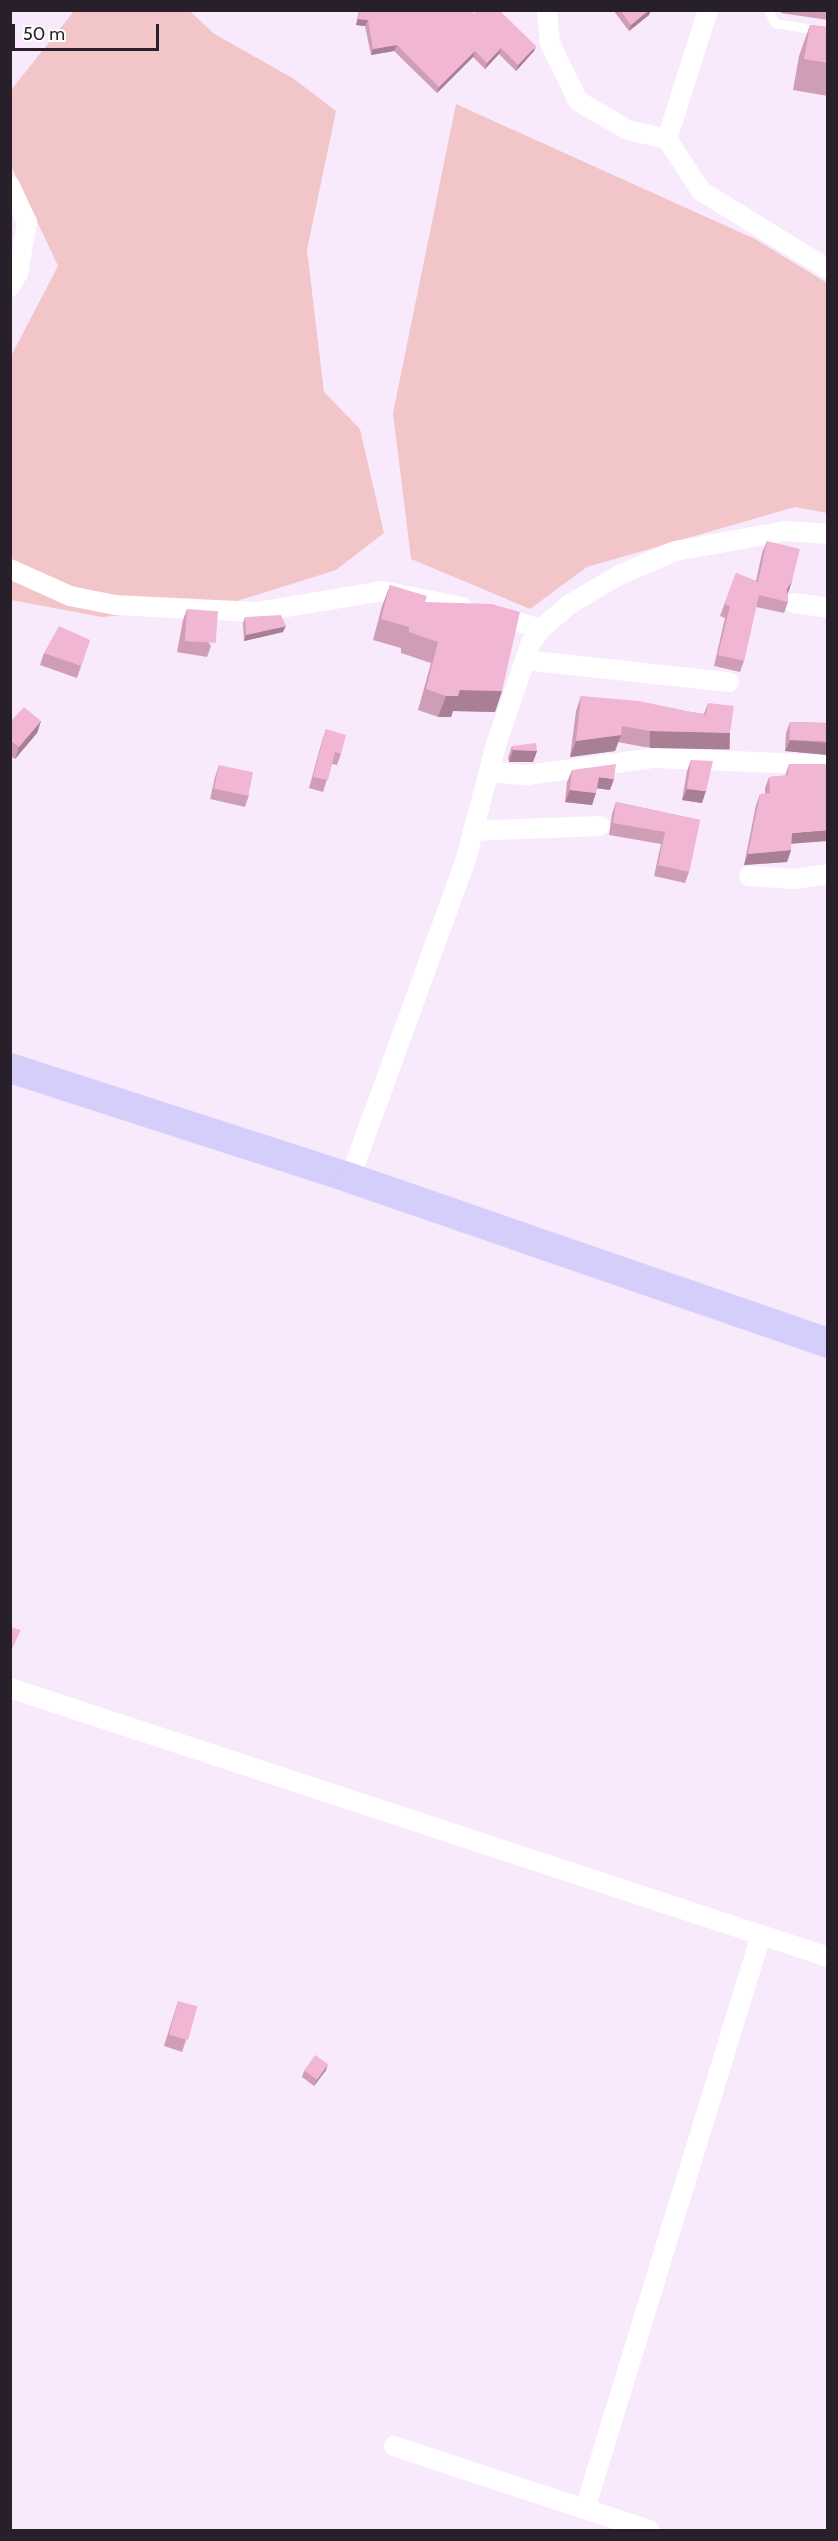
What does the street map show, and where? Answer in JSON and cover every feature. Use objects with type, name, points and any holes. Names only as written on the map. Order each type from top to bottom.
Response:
[{"type":"main road","points":[[10,1068],[350,1178],[828,1343]]},
{"type":"street","points":[[547,10],[550,43],[578,101],[628,130],[667,139],[701,191],[828,269]]},
{"type":"street","points":[[667,139],[708,10]]},
{"type":"street","points":[[10,186],[27,222],[18,273],[10,287]]},
{"type":"street","points":[[350,1178],[473,831],[489,772],[525,660],[541,629],[580,598],[675,551],[786,531],[828,534]]},
{"type":"street","points":[[10,569],[70,596],[115,605],[256,612],[382,591],[483,612],[541,629]]},
{"type":"street","points":[[794,603],[828,608]]},
{"type":"street","points":[[525,660],[729,682]]},
{"type":"street","points":[[489,772],[526,775],[655,758],[828,765]]},
{"type":"street","points":[[473,831],[600,826]]},
{"type":"street","points":[[749,876],[794,879],[828,874]]},
{"type":"street","points":[[10,1688],[828,1957]]},
{"type":"street","points":[[585,2509],[761,1935]]},
{"type":"street","points":[[394,2446],[649,2530]]},
{"type":"lane","points":[[768,10],[775,23],[828,32]]},
{"type":"shaded area","points":[[74,11],[190,11],[213,33],[294,79],[336,111],[307,250],[324,392],[360,429],[384,533],[336,570],[221,606],[102,617],[11,600],[11,356],[58,266],[11,166],[11,90]]},
{"type":"shaded area","points":[[456,104],[755,239],[827,283],[827,513],[795,507],[587,567],[530,609],[411,559],[393,413]]},
{"type":"building","points":[[360,10],[470,10],[474,14],[477,10],[499,10],[536,46],[518,65],[501,48],[487,63],[475,51],[439,87],[397,45],[373,49],[368,20],[358,19]]},
{"type":"building","points":[[620,10],[649,10],[631,25]]},
{"type":"building","points":[[808,10],[828,10],[828,13]]},
{"type":"building","points":[[810,25],[828,27],[828,63],[804,59]]},
{"type":"building","points":[[767,541],[800,549],[792,581],[787,589],[788,602],[759,595],[744,661],[718,655],[730,606],[724,604],[736,573],[758,582]]},
{"type":"building","points":[[390,585],[427,596],[425,602],[492,604],[520,612],[502,691],[460,690],[458,696],[446,696],[426,689],[438,642],[409,632],[409,627],[381,619]]},
{"type":"building","points":[[187,609],[218,611],[216,643],[185,641]]},
{"type":"building","points":[[281,615],[286,626],[246,635],[245,617]]},
{"type":"building","points":[[59,626],[90,640],[81,666],[44,653]]},
{"type":"building","points":[[581,696],[639,701],[706,715],[708,703],[734,706],[730,733],[650,731],[622,726],[621,735],[576,741]]},
{"type":"building","points":[[24,707],[41,721],[19,747],[10,740],[10,722]]},
{"type":"building","points":[[790,722],[828,723],[827,741],[789,740]]},
{"type":"building","points":[[326,729],[346,735],[341,754],[335,752],[328,780],[313,777]]},
{"type":"building","points":[[536,743],[537,751],[513,750],[512,746]]},
{"type":"building","points":[[691,760],[713,761],[706,791],[687,789]]},
{"type":"building","points":[[616,764],[614,779],[599,777],[596,793],[570,790],[572,770]]},
{"type":"building","points":[[789,764],[828,764],[828,830],[792,833],[791,850],[748,854],[760,794],[770,793],[769,777],[788,775]]},
{"type":"building","points":[[219,765],[253,772],[248,796],[214,788]]},
{"type":"building","points":[[616,802],[700,820],[689,872],[658,865],[665,832],[613,823]]},
{"type":"building","points":[[10,1627],[21,1630],[10,1653]]},
{"type":"building","points":[[178,2001],[197,2006],[188,2040],[169,2035]]},
{"type":"building","points":[[315,2055],[328,2064],[317,2080],[304,2071]]}]
